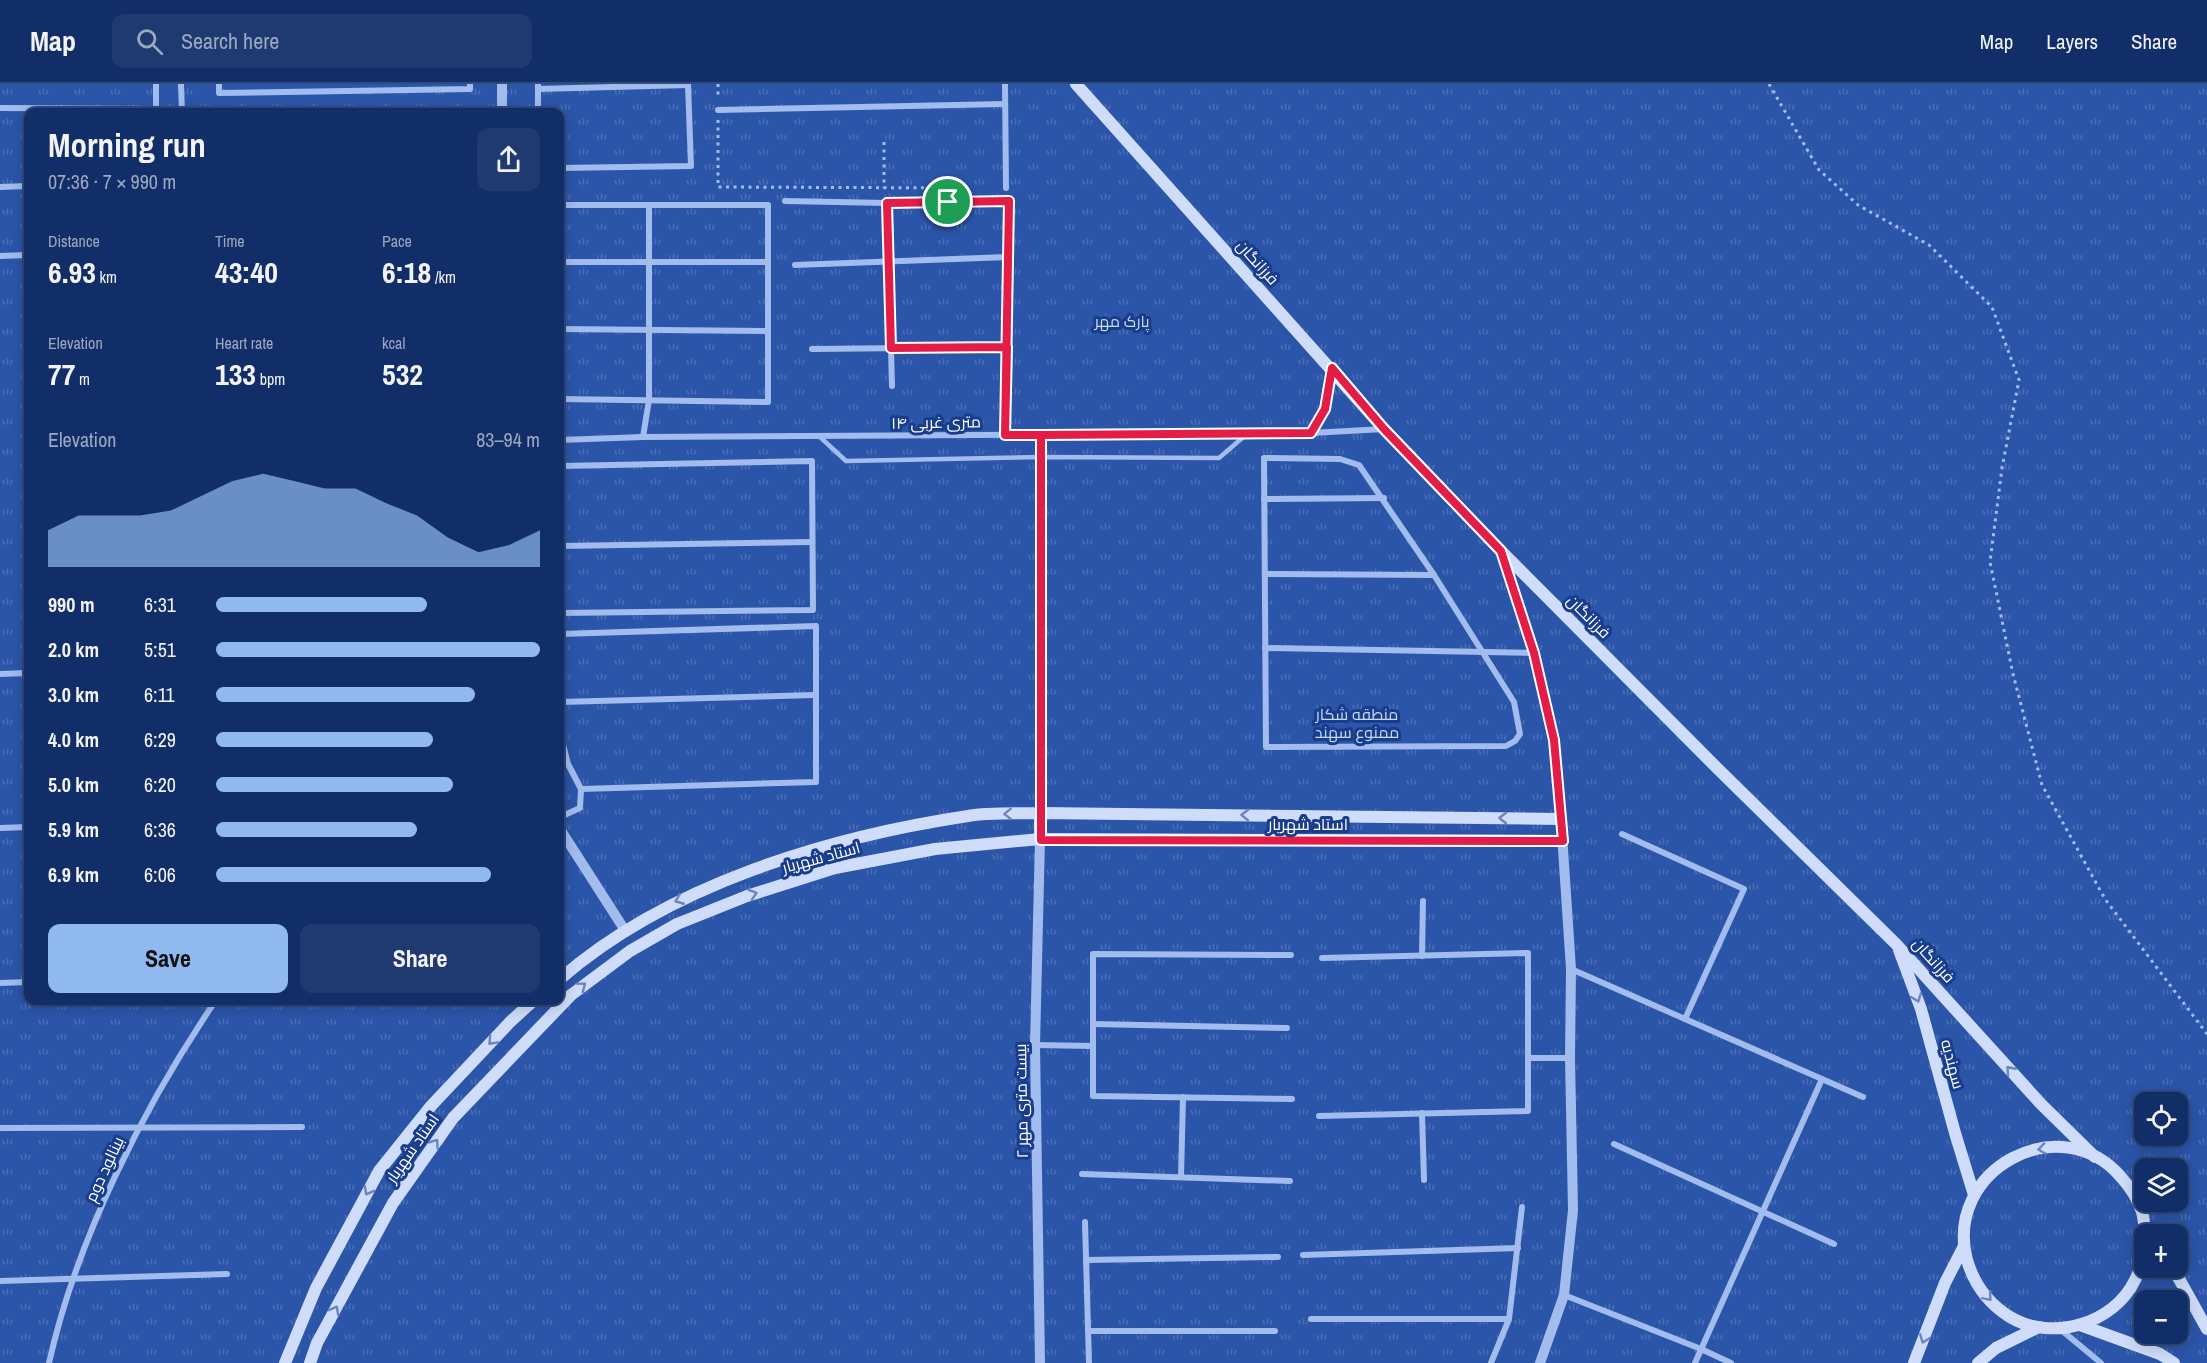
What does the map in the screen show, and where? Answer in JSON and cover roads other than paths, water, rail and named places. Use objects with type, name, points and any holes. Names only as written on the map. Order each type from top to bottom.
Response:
[{"type":"main road","name":"فرزانگان","points":[[1076,84],[1332,368],[1384,429],[1501,551],[1896,944],[2041,1104],[2095,1157]]},
{"type":"main road","name":"استاد شهریار","points":[[564,975],[580,961],[669,904],[782,858],[861,837],[970,815],[1040,813],[1561,819]]},
{"type":"main road","points":[[1040,813],[1041,840]]},
{"type":"main road","name":"استاد شهریار","points":[[564,1002],[630,951],[677,924],[747,896],[835,868],[935,849],[1041,840],[1563,841]]},
{"type":"main road","name":"سهندیه","points":[[1896,944],[1921,1009],[1974,1195]]},
{"type":"main road","name":"استاد شهریار","points":[[285,1363],[316,1288],[379,1171],[431,1106],[529,1005]]},
{"type":"main road","name":"استاد شهریار","points":[[310,1363],[317,1343],[393,1203],[453,1118],[561,1005]]},
{"type":"main road","points":[[2134,1195],[2115,1170],[2095,1157],[2068,1148],[2040,1148],[2014,1156],[1991,1173],[1974,1195],[1965,1220],[1964,1246],[1971,1275],[1988,1299],[2011,1318],[2039,1327],[2060,1328],[2080,1325],[2102,1315],[2121,1300],[2136,1278]]},
{"type":"main road","points":[[1914,1363],[1945,1283],[1964,1246]]},
{"type":"main road","points":[[2179,1278],[2207,1329]]},
{"type":"main road","points":[[2080,1325],[2160,1354],[2174,1363]]},
{"type":"main road","points":[[1978,1363],[1996,1348],[2039,1327]]},
{"type":"street","points":[[156,84],[156,108]]},
{"type":"street","points":[[181,84],[182,108]]},
{"type":"street","points":[[219,84],[219,93],[371,87],[470,89],[470,84]]},
{"type":"street","points":[[502,84],[502,108]]},
{"type":"street","points":[[1005,84],[1006,188]]},
{"type":"street","points":[[538,108],[538,86],[688,85],[691,166],[564,168]]},
{"type":"street","points":[[718,110],[1005,104]]},
{"type":"street","points":[[0,108],[24,108]]},
{"type":"street","points":[[0,186],[24,186]]},
{"type":"street","points":[[785,201],[887,203],[1009,201],[1005,435]]},
{"type":"street","points":[[887,203],[892,386]]},
{"type":"street","points":[[564,205],[768,205],[768,402],[564,399]]},
{"type":"street","points":[[642,437],[649,400],[649,206]]},
{"type":"street","points":[[0,256],[24,255]]},
{"type":"street","points":[[795,265],[1008,257]]},
{"type":"street","points":[[564,262],[768,262]]},
{"type":"street","points":[[564,329],[768,331]]},
{"type":"street","points":[[812,349],[1007,347]]},
{"type":"street","points":[[1311,433],[1325,409],[1332,368]]},
{"type":"street","name":"۱۴ متری غربی","points":[[564,440],[642,437],[1311,433],[1384,429]]},
{"type":"street","points":[[1264,458],[1340,459],[1359,465],[1384,498],[1514,702],[1520,734],[1515,741],[1506,746],[1266,747],[1264,499],[1264,458]]},
{"type":"street","points":[[564,466],[812,461],[813,610],[564,613]]},
{"type":"street","points":[[1264,499],[1384,498]]},
{"type":"street","points":[[564,546],[812,542]]},
{"type":"street","points":[[1501,551],[1534,653],[1554,740],[1571,969],[1573,1210],[1564,1295],[1539,1363]]},
{"type":"street","points":[[1265,574],[1434,575]]},
{"type":"street","points":[[564,634],[816,626],[814,695],[816,782],[581,789]]},
{"type":"street","points":[[1265,648],[1534,653]]},
{"type":"street","points":[[0,674],[24,673]]},
{"type":"street","points":[[564,702],[814,695]]},
{"type":"street","points":[[564,748],[568,764],[581,789],[580,808],[564,815]]},
{"type":"street","points":[[0,828],[24,827]]},
{"type":"street","points":[[1622,834],[1744,889],[1685,1019]]},
{"type":"street","points":[[564,835],[626,932]]},
{"type":"street","name":"بیست متری مهر ۲","points":[[1040,1363],[1035,1045],[1041,840]]},
{"type":"street","points":[[1422,956],[1423,900]]},
{"type":"street","points":[[1319,1116],[1528,1111],[1528,953],[1322,958]]},
{"type":"street","points":[[1292,956],[1093,954],[1094,1096],[1292,1099]]},
{"type":"street","points":[[1571,969],[1863,1096]]},
{"type":"street","points":[[0,982],[24,982]]},
{"type":"street","name":"بینالود دوم","points":[[49,1363],[72,1280],[117,1173],[140,1126],[213,1005]]},
{"type":"street","points":[[1093,1024],[1287,1028]]},
{"type":"street","points":[[1035,1045],[1094,1046]]},
{"type":"street","points":[[1528,1058],[1570,1058]]},
{"type":"street","points":[[1695,1363],[1822,1079]]},
{"type":"street","points":[[1181,1177],[1183,1097]]},
{"type":"street","points":[[1422,1113],[1424,1180]]},
{"type":"street","points":[[0,1128],[302,1127]]},
{"type":"street","points":[[1614,1144],[1834,1244]]},
{"type":"street","points":[[1082,1174],[1290,1180]]},
{"type":"street","points":[[1491,1363],[1509,1319],[1522,1207]]},
{"type":"street","points":[[1085,1221],[1089,1363]]},
{"type":"street","points":[[1303,1255],[1518,1248]]},
{"type":"street","points":[[1086,1260],[1278,1257]]},
{"type":"street","points":[[0,1281],[227,1274]]},
{"type":"street","points":[[1564,1295],[1731,1363]]},
{"type":"street","points":[[1311,1319],[1509,1319]]},
{"type":"street","points":[[2060,1328],[2101,1363]]},
{"type":"street","points":[[1088,1331],[1275,1331]]},
{"type":"lane","points":[[820,437],[846,461],[1042,457],[1219,459],[1248,433]]},
{"type":"park label","name":"پارک مهر","points":[[1122,321]]},
{"type":"park label","name":"منطقه شکار ممنوع سهند","points":[[1357,723]]}]
